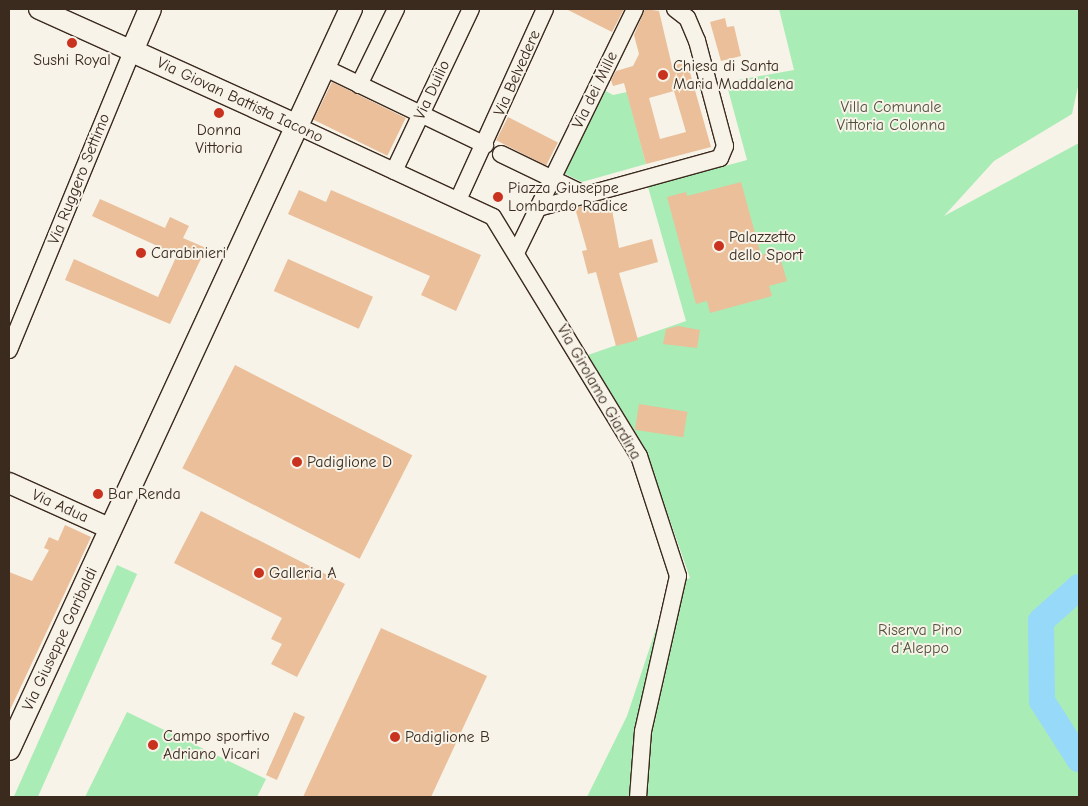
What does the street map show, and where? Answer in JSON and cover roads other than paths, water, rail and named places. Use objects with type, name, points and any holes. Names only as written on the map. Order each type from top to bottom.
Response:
[{"type":"main road","name":"Via Ruggero Settimo","points":[[132,51],[150,9]]},
{"type":"main road","name":"Via Giuseppe Garibaldi","points":[[9,749],[295,125],[351,9]]},
{"type":"main road","name":"Via Giovan Battista Iacono","points":[[132,51],[295,125]]},
{"type":"street","name":"Via Giovan Battista Iacono","points":[[39,9],[132,51]]},
{"type":"street","points":[[359,85],[396,9]]},
{"type":"street","name":"Via Duilio","points":[[394,171],[471,9]]},
{"type":"street","name":"Via Belvedere","points":[[458,200],[487,141],[545,9]]},
{"type":"street","name":"Via dei Mille","points":[[517,255],[538,208],[556,178],[635,9]]},
{"type":"street","points":[[538,208],[718,159],[724,154],[725,146],[698,41],[687,18],[675,9]]},
{"type":"street","name":"Via Ruggero Settimo","points":[[11,339],[132,51]]},
{"type":"street","points":[[323,67],[468,137],[487,141]]},
{"type":"street","name":"Via Giovan Battista Iacono","points":[[295,125],[458,200]]},
{"type":"street","points":[[502,154],[556,178],[586,195]]},
{"type":"street","name":"Via Girolamo Giardina","points":[[458,200],[493,217],[639,456],[678,576],[643,731],[638,797]]},
{"type":"street","name":"Via Adua","points":[[9,483],[111,529]]},
{"type":"waterway","points":[[1079,587],[1041,621],[1042,701],[1079,759]]},
{"type":"place","name":"Sushi Royal","points":[[72,43]]},
{"type":"place","name":"Chiesa di Santa Maria Maddalena","points":[[663,75]]},
{"type":"place","name":"Donna Vittoria","points":[[219,113]]},
{"type":"place","name":"Piazza Giuseppe Lombardo Radice","points":[[498,197]]},
{"type":"place","name":"Palazzetto dello Sport","points":[[719,246]]},
{"type":"place","name":"Carabinieri","points":[[141,253]]},
{"type":"place","name":"Padiglione D","points":[[297,462]]},
{"type":"place","name":"Bar Renda","points":[[98,494]]},
{"type":"place","name":"Galleria A","points":[[259,573]]},
{"type":"place","name":"Padiglione B","points":[[395,737]]},
{"type":"place","name":"Campo sportivo Adriano Vicari","points":[[153,745]]},
{"type":"park label","name":"Villa Comunale Vittoria Colonna","points":[[891,116]]},
{"type":"park label","name":"Riserva Pino d'Aleppo","points":[[920,639]]}]
